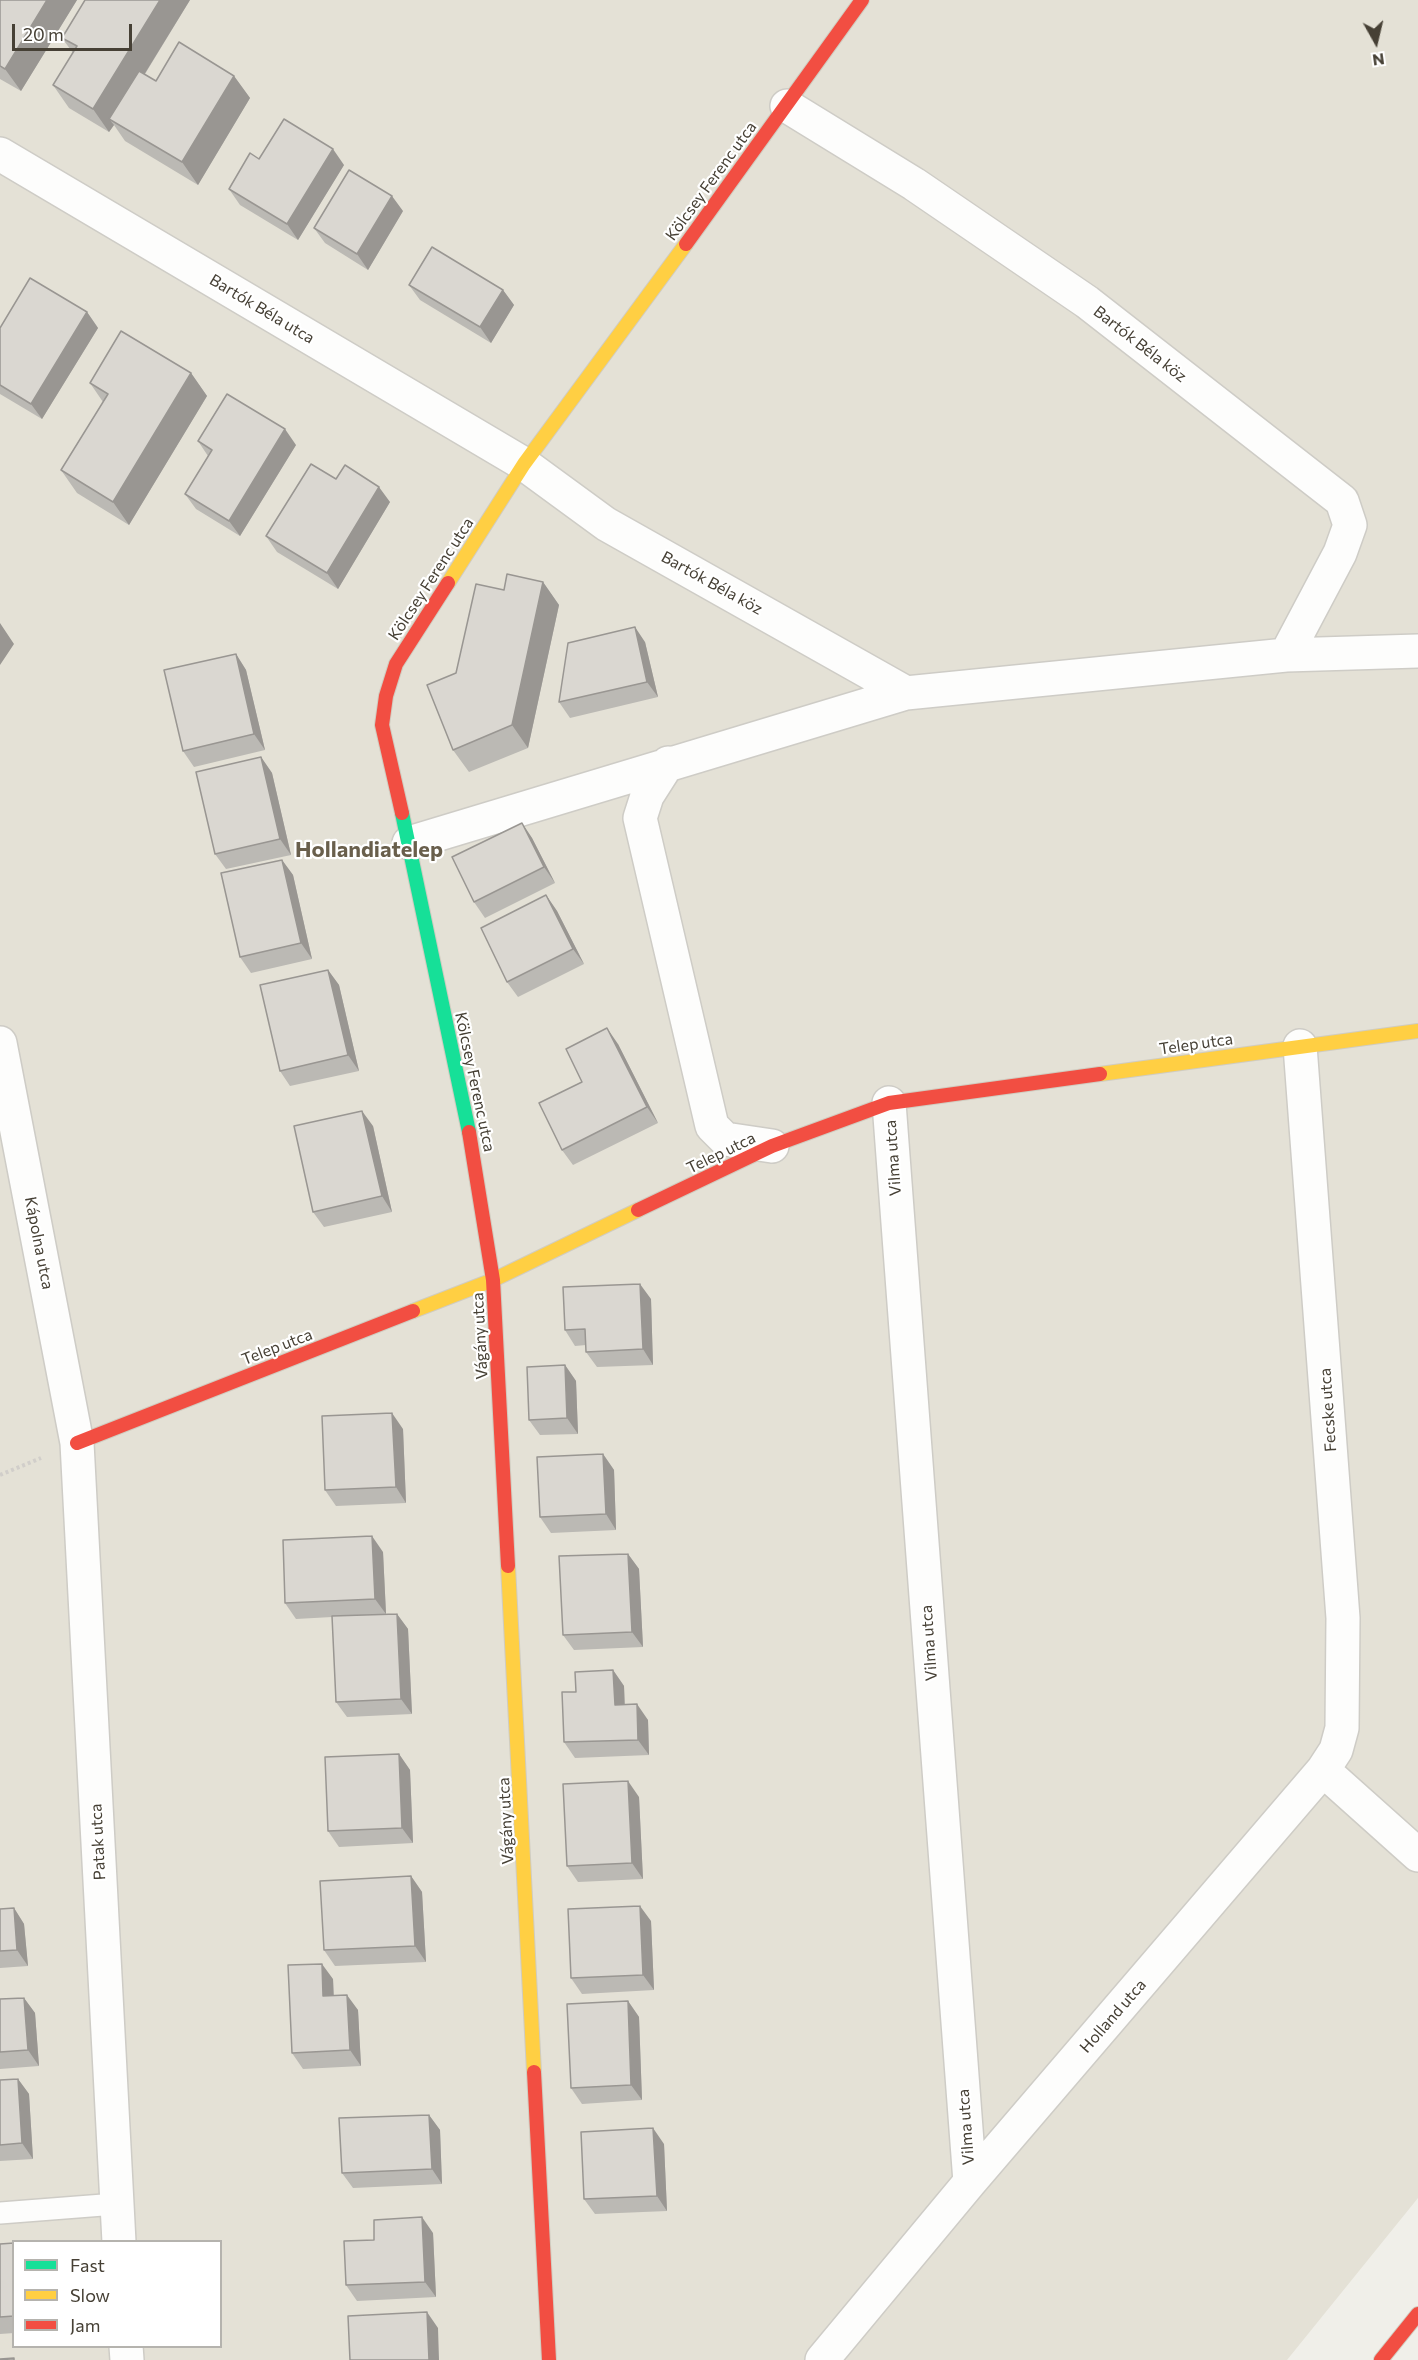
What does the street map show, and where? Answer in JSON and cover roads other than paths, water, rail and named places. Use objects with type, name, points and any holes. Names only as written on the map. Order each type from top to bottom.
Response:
[{"type":"street","name":"Kölcsey Ferenc utca","points":[[493,1280],[476,1166],[409,843],[382,725],[386,696],[396,664],[524,464],[862,0]]},
{"type":"street","name":"Bartók Béla köz","points":[[787,106],[914,184],[1087,302],[1342,501],[1350,525],[1340,553],[1286,655]]},
{"type":"street","name":"Bartók Béla utca","points":[[0,154],[524,464]]},
{"type":"street","name":"Bartók Béla köz","points":[[524,464],[606,524],[906,693]]},
{"type":"street","points":[[409,843],[906,693],[1286,655],[1418,651]]},
{"type":"street","points":[[668,763],[647,796],[640,818],[712,1126],[725,1139],[772,1146]]},
{"type":"street","name":"Telep utca","points":[[77,1443],[493,1280],[772,1146],[889,1103],[1418,1030]]},
{"type":"street","name":"Kápolna utca","points":[[0,1043],[77,1443]]},
{"type":"street","name":"Fecske utca","points":[[1300,1046],[1343,1618],[1342,1728],[1336,1750],[1323,1770]]},
{"type":"street","name":"Vilma utca","points":[[889,1103],[970,2182]]},
{"type":"street","name":"Vágány utca","points":[[493,1280],[549,2360]]},
{"type":"street","name":"Patak utca","points":[[77,1443],[119,2240]]},
{"type":"street","points":[[1323,1770],[1418,1855]]},
{"type":"street","name":"Holland utca","points":[[822,2360],[970,2182],[1323,1770]]},
{"type":"street","points":[[1382,2360],[1418,2314]]},
{"type":"lane","points":[[0,2213],[116,2204]]},
{"type":"district","name":"Hollandiatelep","points":[[369,850]]}]
